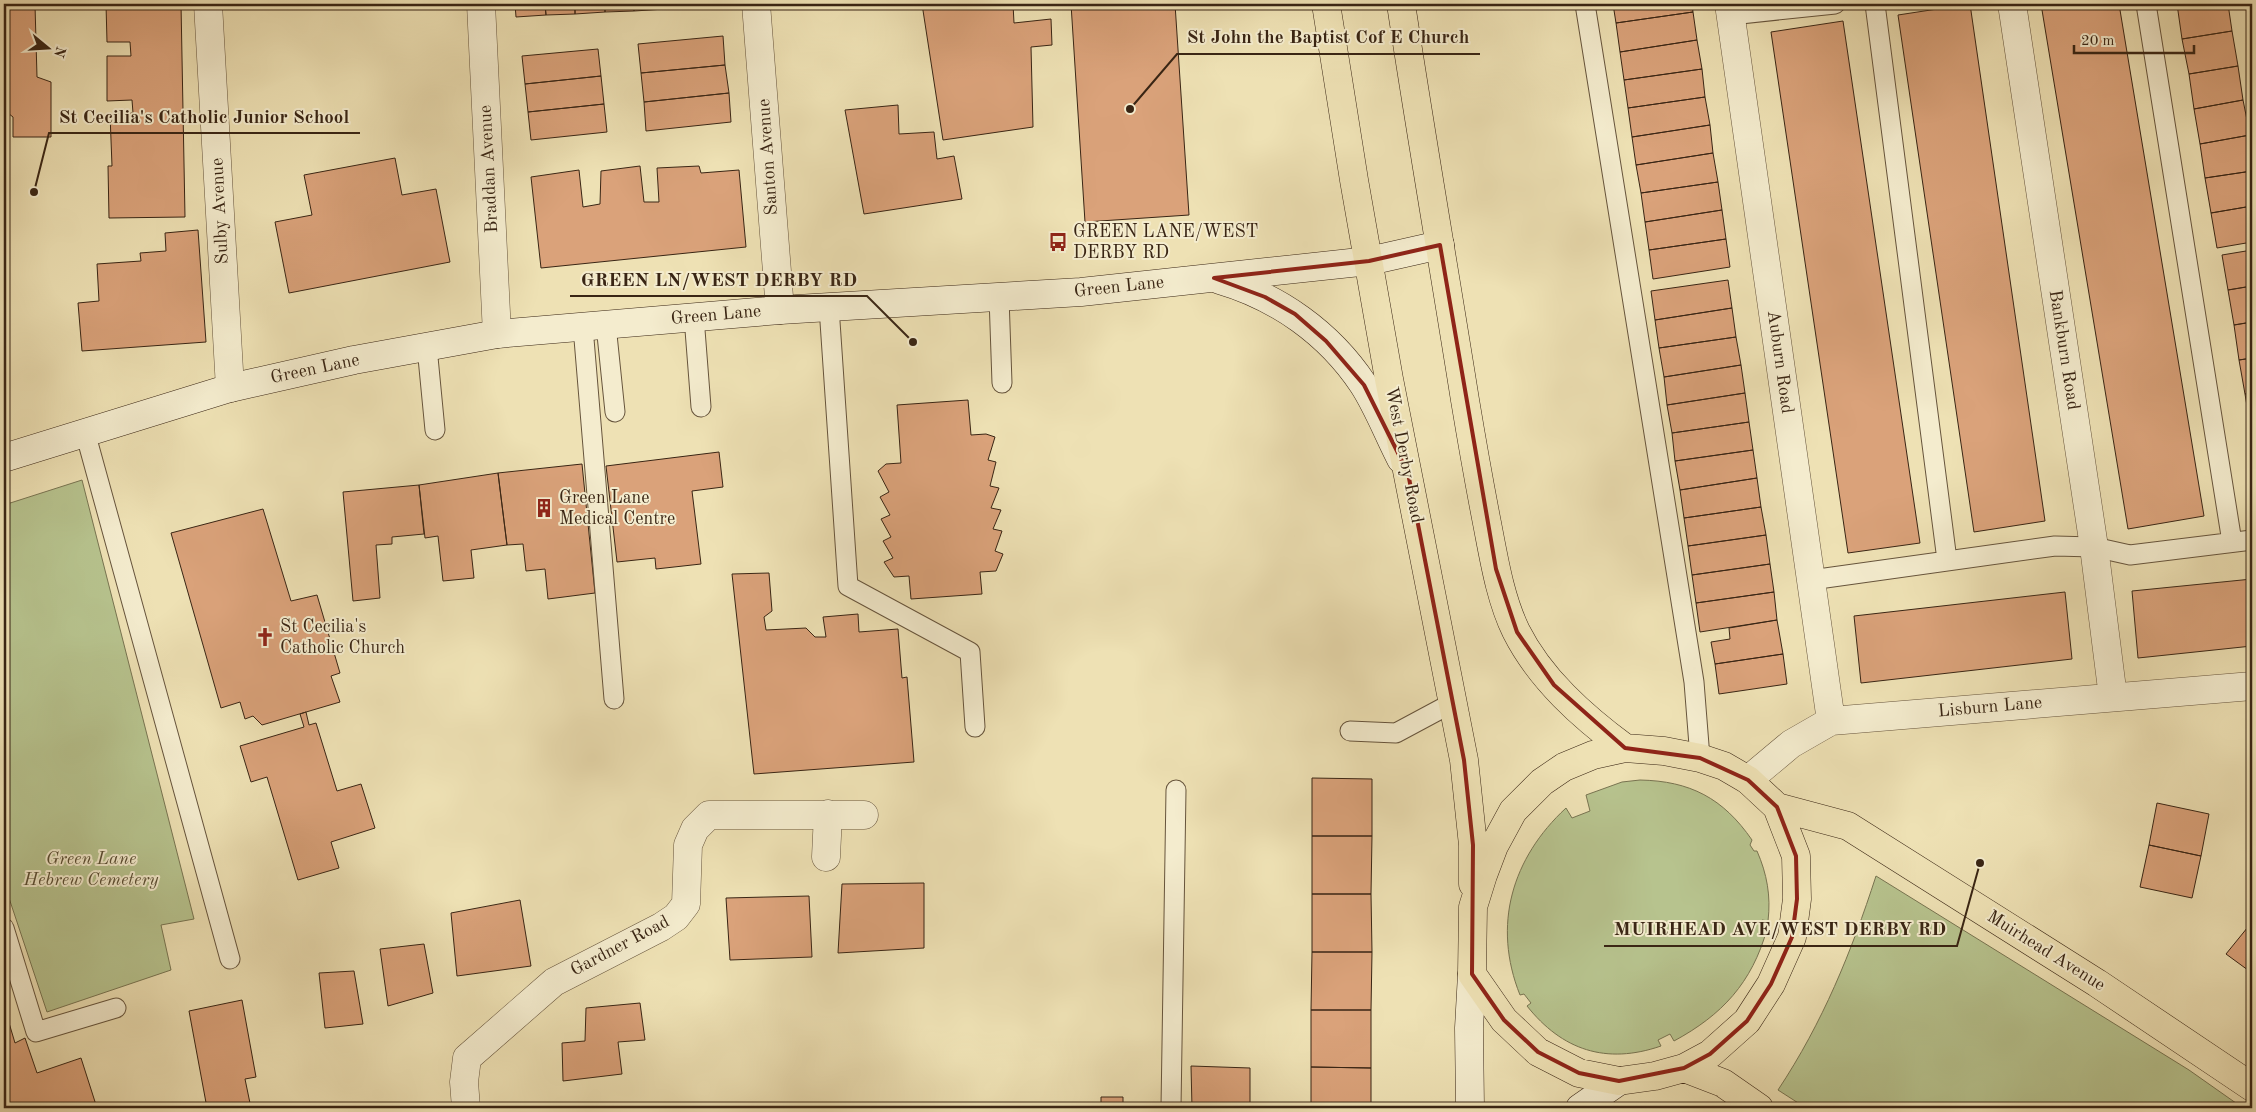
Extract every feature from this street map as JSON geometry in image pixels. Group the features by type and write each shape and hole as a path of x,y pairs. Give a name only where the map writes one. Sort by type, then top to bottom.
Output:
{"highway":[{"name":"West Derby Road","path":"1326,4 1368,261 1464,760 1470,806 1473,907"},
{"path":"1401,4 1426,168 1474,452 1496,569 1504,598 1516,632 1554,685 1599,728 1625,748"},
{"path":"1625,748 1664,751 1700,758 1724,766 1748,780 1777,807 1796,856 1797,899 1792,937 1771,984 1747,1021 1710,1054 1684,1068 1655,1076 1619,1081 1579,1072 1538,1052 1504,1020 1472,974 1473,907 1482,875 1494,846 1513,811 1542,782 1564,767 1593,755 1625,748"},
{"name":"Muirhead Avenue","path":"1777,807 1848,826 2097,983 2252,1087"},
{"path":"1684,1068 1722,1083 1759,1108"}],"street":[{"name":"Sulby Avenue","path":"208,4 230,388"},
{"name":"Braddan Avenue","path":"481,4 497,334"},
{"name":"Santon Avenue","path":"756,4 780,310"},
{"name":"Bankburn Road","path":"2012,4 2094,548 2113,697"},
{"name":"Auburn Road","path":"1730,10 1831,721"},
{"name":"Green Lane","path":"4,458 230,388 354,360 497,334 780,310 1080,292 1368,261 1440,245"},
{"path":"1214,278 1241,286 1265,297 1295,314 1326,341 1347,363 1364,385 1408,473"},
{"name":"Lisburn Lane","path":"1748,780 1790,744 1831,721 2252,686"},
{"path":"826,857 828,814"},
{"name":"Gardner Road","path":"466,1108 464,1082 467,1058 554,982 661,928 676,917 686,904 688,845 695,829 709,815 864,815"},
{"path":"1470,1108 1469,1028 1472,974"},
{"path":"1580,1108 1619,1081"}],"lane":[{"path":"1585,4 1692,673 1700,758"},
{"path":"1730,10 1835,4"},
{"path":"1875,4 1947,560"},
{"path":"2146,4 2232,542"},
{"path":"999,297 1002,383"},
{"path":"829,307 848,586 970,652 975,727"},
{"path":"694,317 702,407"},
{"path":"594,326 615,412"},
{"path":"594,326 591,417 614,699"},
{"path":"428,347 435,430"},
{"path":"85,432 230,959"},
{"path":"1811,580 2055,546 2094,548 2130,555 2252,540"},
{"path":"1350,731 1396,733 1452,703"},
{"path":"1171,1108 1176,790"},
{"path":"4,928 36,1032 116,1008"}],"highlighted area":[{"path":"1440,245 1496,569 1517,632 1554,685 1625,748 1700,758 1748,780 1777,807 1796,856 1797,899 1792,937 1771,984 1747,1021 1710,1054 1684,1068 1619,1081 1579,1073 1538,1052 1504,1020 1472,974 1473,845 1464,760 1408,473 1364,385 1326,341 1295,314 1265,297 1214,278 1369,261"}],"green space":[{"name":"Green Lane Hebrew Cemetery","path":"82,480 194,919 161,925 171,970 47,1012 4,883 4,505"},
{"path":"1658,781 1690,788 1717,803 1741,825 1752,840 1750,845 1754,851 1757,851 1766,877 1769,903 1768,921 1762,920 1761,927 1767,929 1761,948 1744,981 1733,996 1707,1020 1674,1041 1670,1034 1658,1040 1661,1046 1641,1052 1604,1053 1586,1050 1570,1043 1541,1021 1527,1006 1531,1003 1524,994 1520,995 1512,969 1508,943 1508,918 1512,894 1520,871 1532,848 1547,828 1566,808 1572,818 1590,811 1586,795 1622,782"},
{"path":"1876,876 2189,1070 2243,1108 1806,1108 1778,1090 1809,1039 1822,1013 1846,960"}],"building":[{"path":"4,4 35,5 37,77 51,82 51,137 13,137 13,117 4,110"},
{"path":"106,4 181,4 185,217 109,218 108,166 112,166 110,114 133,113 132,100 107,101 107,56 131,56 130,42 107,42"},
{"path":"515,4 545,4 546,15 516,17"},
{"path":"545,4 575,4 575,14 546,15"},
{"path":"575,4 605,4 605,12 575,14"},
{"path":"605,4 634,4 634,11 605,12"},
{"path":"634,4 664,4 665,9 634,11"},
{"path":"664,4 694,4 694,8 665,9"},
{"path":"694,4 724,4 724,7 694,8"},
{"path":"922,4 1013,4 1014,23 1051,19 1052,45 1031,47 1033,127 943,140"},
{"path":"1071,4 1175,4 1189,215 1085,222"},
{"path":"1613,4 1692,4 1693,12 1616,23"},
{"path":"1970,4 2045,521 1974,532 1898,15"},
{"path":"2041,4 2119,4 2204,516 2128,529"},
{"path":"2177,4 2228,4 2232,31 2182,39"},
{"path":"1693,12 1697,40 1620,52 1616,23"},
{"path":"1843,21 1920,543 1848,553 1771,32"},
{"path":"2232,31 2238,66 2189,74 2182,39"},
{"path":"723,36 725,65 641,73 638,44"},
{"path":"1697,40 1702,69 1624,80 1620,52"},
{"path":"598,49 601,76 525,84 522,56"},
{"path":"725,65 729,93 644,102 641,73"},
{"path":"2238,66 2243,100 2194,109 2189,74"},
{"path":"1702,69 1705,97 1628,108 1624,80"},
{"path":"601,76 604,104 528,112 525,84"},
{"path":"729,93 731,122 646,131 644,102"},
{"path":"1705,97 1710,125 1632,137 1628,108"},
{"path":"2243,100 2250,135 2200,144 2194,109"},
{"path":"604,104 607,132 531,140 528,112"},
{"path":"898,105 899,134 934,132 937,159 954,156 962,199 864,214 845,110"},
{"path":"1710,125 1713,153 1636,165 1632,137"},
{"path":"2250,135 2252,171 2205,178 2200,144"},
{"path":"1713,153 1718,182 1641,193 1636,165"},
{"path":"395,158 402,195 436,189 450,262 289,293 275,222 312,215 304,175"},
{"path":"640,166 644,202 659,202 657,168 699,166 701,173 739,170 746,247 541,268 531,177 579,170 583,207 600,204 601,171"},
{"path":"2252,171 2252,206 2211,213 2205,178"},
{"path":"1718,182 1722,210 1645,222 1641,193"},
{"path":"2252,206 2252,242 2217,248 2211,213"},
{"path":"1722,210 1726,239 1649,250 1645,222"},
{"path":"198,230 206,342 82,351 78,303 99,301 97,264 141,261 140,253 166,251 165,233"},
{"path":"1726,239 1730,267 1653,279 1649,250"},
{"path":"2252,250 2252,286 2228,290 2222,255"},
{"path":"1728,280 1732,308 1655,320 1651,291"},
{"path":"2252,286 2252,322 2234,325 2228,290"},
{"path":"1732,308 1736,337 1659,348 1655,320"},
{"path":"2252,322 2252,358 2239,360 2234,325"},
{"path":"1736,337 1741,365 1664,377 1659,348"},
{"path":"2252,358 2252,393 2245,394 2239,360"},
{"path":"1741,365 1745,393 1667,405 1664,377"},
{"path":"1745,393 1749,422 1672,433 1667,405"},
{"path":"2252,393 2252,429 2251,430 2245,394"},
{"path":"968,400 971,435 986,434 995,437 988,460 996,462 990,486 999,488 991,508 1001,510 993,529 1002,531 995,551 1003,554 996,571 980,572 982,594 911,599 909,576 894,577 884,562 893,558 883,541 891,537 881,519 890,515 880,497 889,492 878,471 886,464 901,463 897,405"},
{"path":"1749,422 1753,450 1675,461 1672,433"},
{"path":"1753,450 1757,478 1680,490 1675,461"},
{"path":"719,452 723,487 692,491 701,564 656,569 655,558 617,562 606,466"},
{"name":"Green Lane Medical Centre","path":"582,464 595,593 548,599 545,569 526,571 523,544 507,545 498,473"},
{"path":"498,473 507,545 471,550 474,578 443,581 438,536 425,538 419,485"},
{"path":"1757,478 1761,507 1684,518 1680,490"},
{"path":"419,485 424,534 392,537 392,544 376,545 380,598 353,601 343,492"},
{"path":"1761,507 1766,535 1688,546 1684,518"},
{"name":"St Cecilia's Catholic Church","path":"263,509 291,601 317,595 340,673 331,676 340,702 262,725 253,716 245,719 240,702 221,708 171,533"},
{"path":"1766,535 1770,564 1692,575 1688,546"},
{"path":"1770,564 1774,592 1696,603 1692,575"},
{"path":"769,573 772,611 764,617 766,630 806,628 815,637 826,637 823,617 858,614 859,632 898,629 902,678 907,677 914,762 754,774 732,574"},
{"path":"2252,579 2252,646 2138,658 2132,591"},
{"path":"1774,592 1777,620 1700,632 1696,603"},
{"path":"2065,592 2072,659 1861,683 1854,616"},
{"path":"1777,620 1783,654 1715,664 1711,642 1730,639 1729,628"},
{"path":"1783,654 1787,684 1719,694 1715,664"},
{"path":"306,712 309,725 316,723 337,791 361,784 375,828 331,842 339,868 298,880 267,777 251,782 240,746 304,727 300,714"},
{"path":"1312,778 1372,779 1372,836 1312,836"},
{"path":"2157,803 2209,814 2201,856 2149,845"},
{"path":"1312,836 1372,836 1371,894 1312,894"},
{"path":"2149,845 2201,856 2192,898 2140,887"},
{"path":"924,883 924,948 838,953 842,884"},
{"path":"1312,894 1371,894 1372,952 1312,952"},
{"path":"809,896 812,957 730,960 726,898"},
{"path":"520,900 531,966 457,976 451,913"},
{"path":"2252,922 2252,973 2226,954"},
{"path":"424,944 433,993 388,1006 380,949"},
{"path":"1312,952 1372,952 1371,1010 1311,1010"},
{"path":"354,971 363,1024 325,1028 319,973"},
{"path":"242,1000 256,1077 245,1079 251,1108 207,1108 189,1011"},
{"path":"640,1003 645,1040 618,1042 622,1074 563,1081 562,1043 585,1041 586,1008"},
{"path":"4,1006 15,1043 25,1038 37,1073 81,1058 97,1108 4,1108"},
{"path":"1311,1010 1371,1010 1371,1068 1311,1067"},
{"path":"1191,1066 1250,1068 1250,1108 1192,1108"},
{"path":"1311,1067 1371,1068 1371,1108 1311,1108"},
{"path":"1101,1097 1123,1097 1123,1108 1101,1108"},
{"path":"424,1104 425,1108 395,1108"}],"place":[{"name":"St John the Baptist Cof E Church","path":"1130,109"},
{"name":"St Cecilia's Catholic Junior School","path":"34,192"},
{"name":"GREEN LANE/WEST DERBY RD","path":"1058,242"},
{"name":"GREEN LN/WEST DERBY RD","path":"913,342"},
{"name":"Green Lane Medical Centre","path":"544,508"},
{"name":"St Cecilia's Catholic Church","path":"265,637"},
{"name":"MUIRHEAD AVE/WEST DERBY RD","path":"1980,863"}]}
